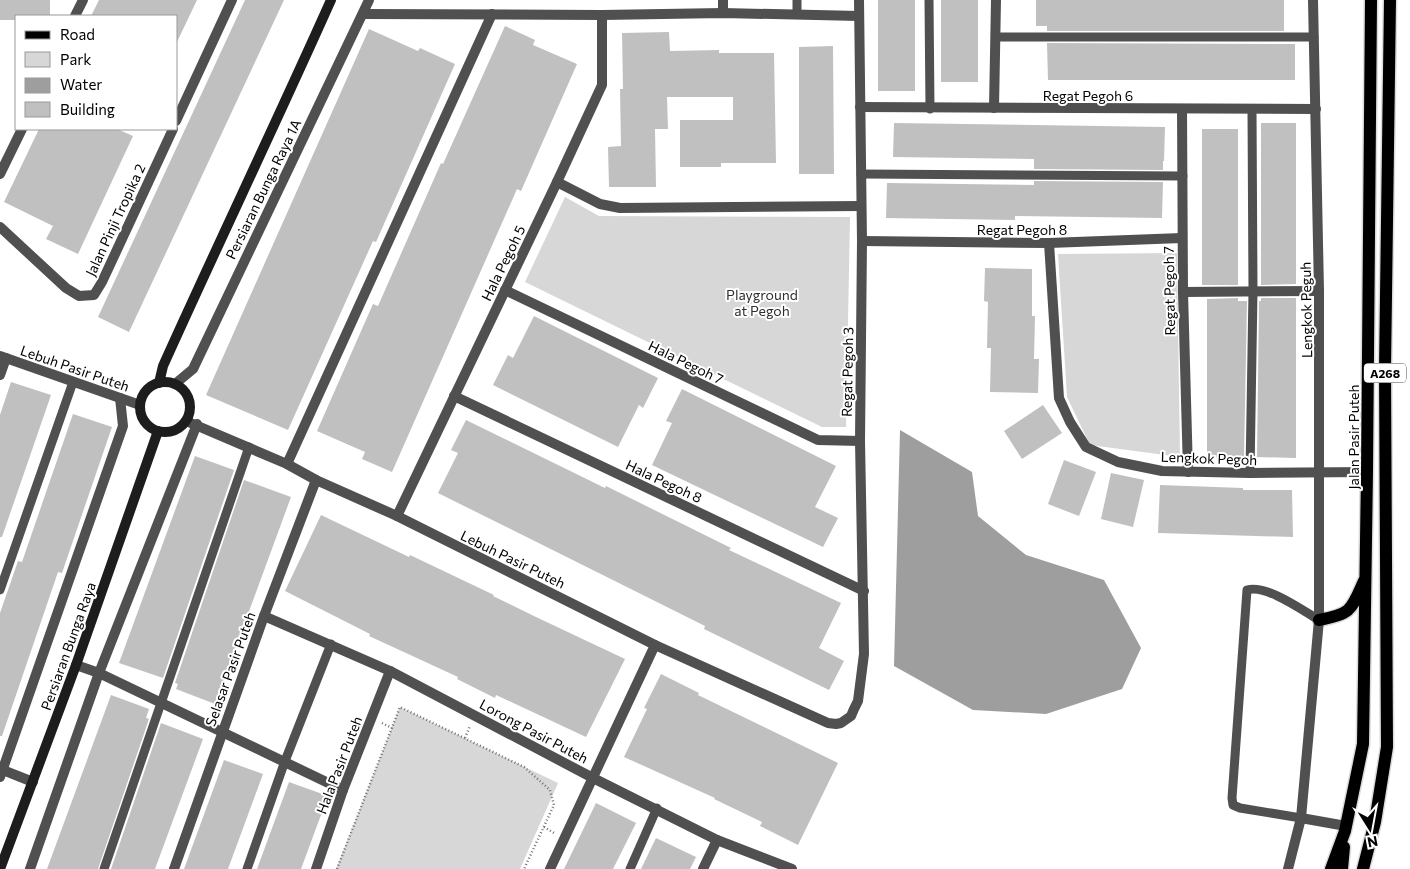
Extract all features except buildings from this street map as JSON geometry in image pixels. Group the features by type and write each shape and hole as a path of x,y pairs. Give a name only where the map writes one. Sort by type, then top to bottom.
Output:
{"main road":[{"name":"Jalan Pasir Puteh","path":"1331,869 1345,828 1363,744 1371,0"},
{"name":"A268","path":"1363,869 1375,822 1387,747 1385,370 1390,0"},
{"path":"1319,620 1342,616 1350,609 1366,576"},
{"path":"1342,869 1345,828"}],"street":[{"path":"76,15 83,0"},
{"path":"178,117 232,0"},
{"path":"159,383 162,366 331,0"},
{"name":"Persiaran Bunga Raya 1A","path":"175,384 193,369 369,0"},
{"path":"723,0 723,13"},
{"name":"Regat Pegoh 3","path":"828,723 836,724 851,716 858,701 864,654 860,441 862,241 859,0"},
{"path":"994,108 996,0"},
{"name":"Lengkok Peguh","path":"1288,869 1301,818 1319,620 1320,291 1313,0"},
{"path":"363,14 602,15 723,13 859,16"},
{"path":"287,464 492,14"},
{"name":"Hala Pegoh 5","path":"397,516 602,85 602,15"},
{"name":"Regat Pegoh 6","path":"860,107 930,109 1316,109"},
{"name":"Regat Pegoh 7","path":"1182,109 1182,238 1188,472"},
{"path":"0,174 22,130"},
{"name":"Jalan Pinji Tropika 2","path":"0,227 66,288 79,296 94,295 102,282 172,130"},
{"path":"557,182 600,204 620,208 861,206"},
{"name":"Regat Pegoh 8","path":"862,241 1049,243 1182,238"},
{"name":"Lengkok Pegoh","path":"1049,243 1059,398 1070,422 1086,448 1118,462 1162,471 1250,473 1367,472"},
{"name":"Hala Pegoh 7","path":"505,290 818,440 860,441"},
{"path":"1183,292 1320,291"},
{"path":"0,375 3,357"},
{"name":"Lebuh Pasir Puteh","path":"3,357 140,406"},
{"path":"30,869 99,673 192,422 189,399 184,390 175,384 159,383 150,388 143,396 140,406 141,414 151,427 158,431 169,432 192,422"},
{"name":"Hala Pegoh 8","path":"454,396 864,591"},
{"name":"Persiaran Bunga Raya","path":"1,772 123,426 120,398"},
{"name":"Lebuh Pasir Puteh","path":"192,422 397,516 655,645 828,723"},
{"name":"Persiaran Bunga Raya","path":"0,869 76,665 158,431"},
{"name":"Selasar Pasir Puteh","path":"174,869 222,731 316,480"},
{"name":"Lorong Pasir Puteh","path":"264,616 390,671 593,778 657,808 717,840 778,867 792,869"},
{"path":"550,869 655,645"},
{"path":"76,665 99,673 343,790"},
{"name":"Hala Pasir Puteh","path":"316,869 343,790 390,671"},
{"path":"1,772 33,782"},
{"path":"1301,818 1345,828"},
{"path":"703,869 717,840"}],"lane":[{"path":"797,0 797,14"},
{"path":"929,0 930,109"},
{"path":"996,37 1314,37"},
{"path":"1250,473 1253,290 1252,110"},
{"path":"861,174 1183,176"},
{"path":"0,590 73,382"},
{"path":"104,869 249,447"},
{"path":"1301,818 1240,808 1233,805 1232,788 1246,590 1260,590 1272,594 1319,620"},
{"path":"247,869 285,761 331,644"},
{"path":"630,869 657,808"}],"path":[{"path":"337,869 400,706 524,767 550,790 554,805 524,869"}],"green space":[{"name":"Playground at Pegoh","path":"565,197 599,216 850,217 846,427 822,427 525,282"},
{"path":"1177,253 1180,457 1090,445 1067,397 1058,254"},
{"path":"400,707 558,783 520,869 336,869"}],"water":[{"path":"900,430 972,472 978,516 1026,555 1104,580 1141,648 1122,689 1046,714 973,710 894,666"}]}
